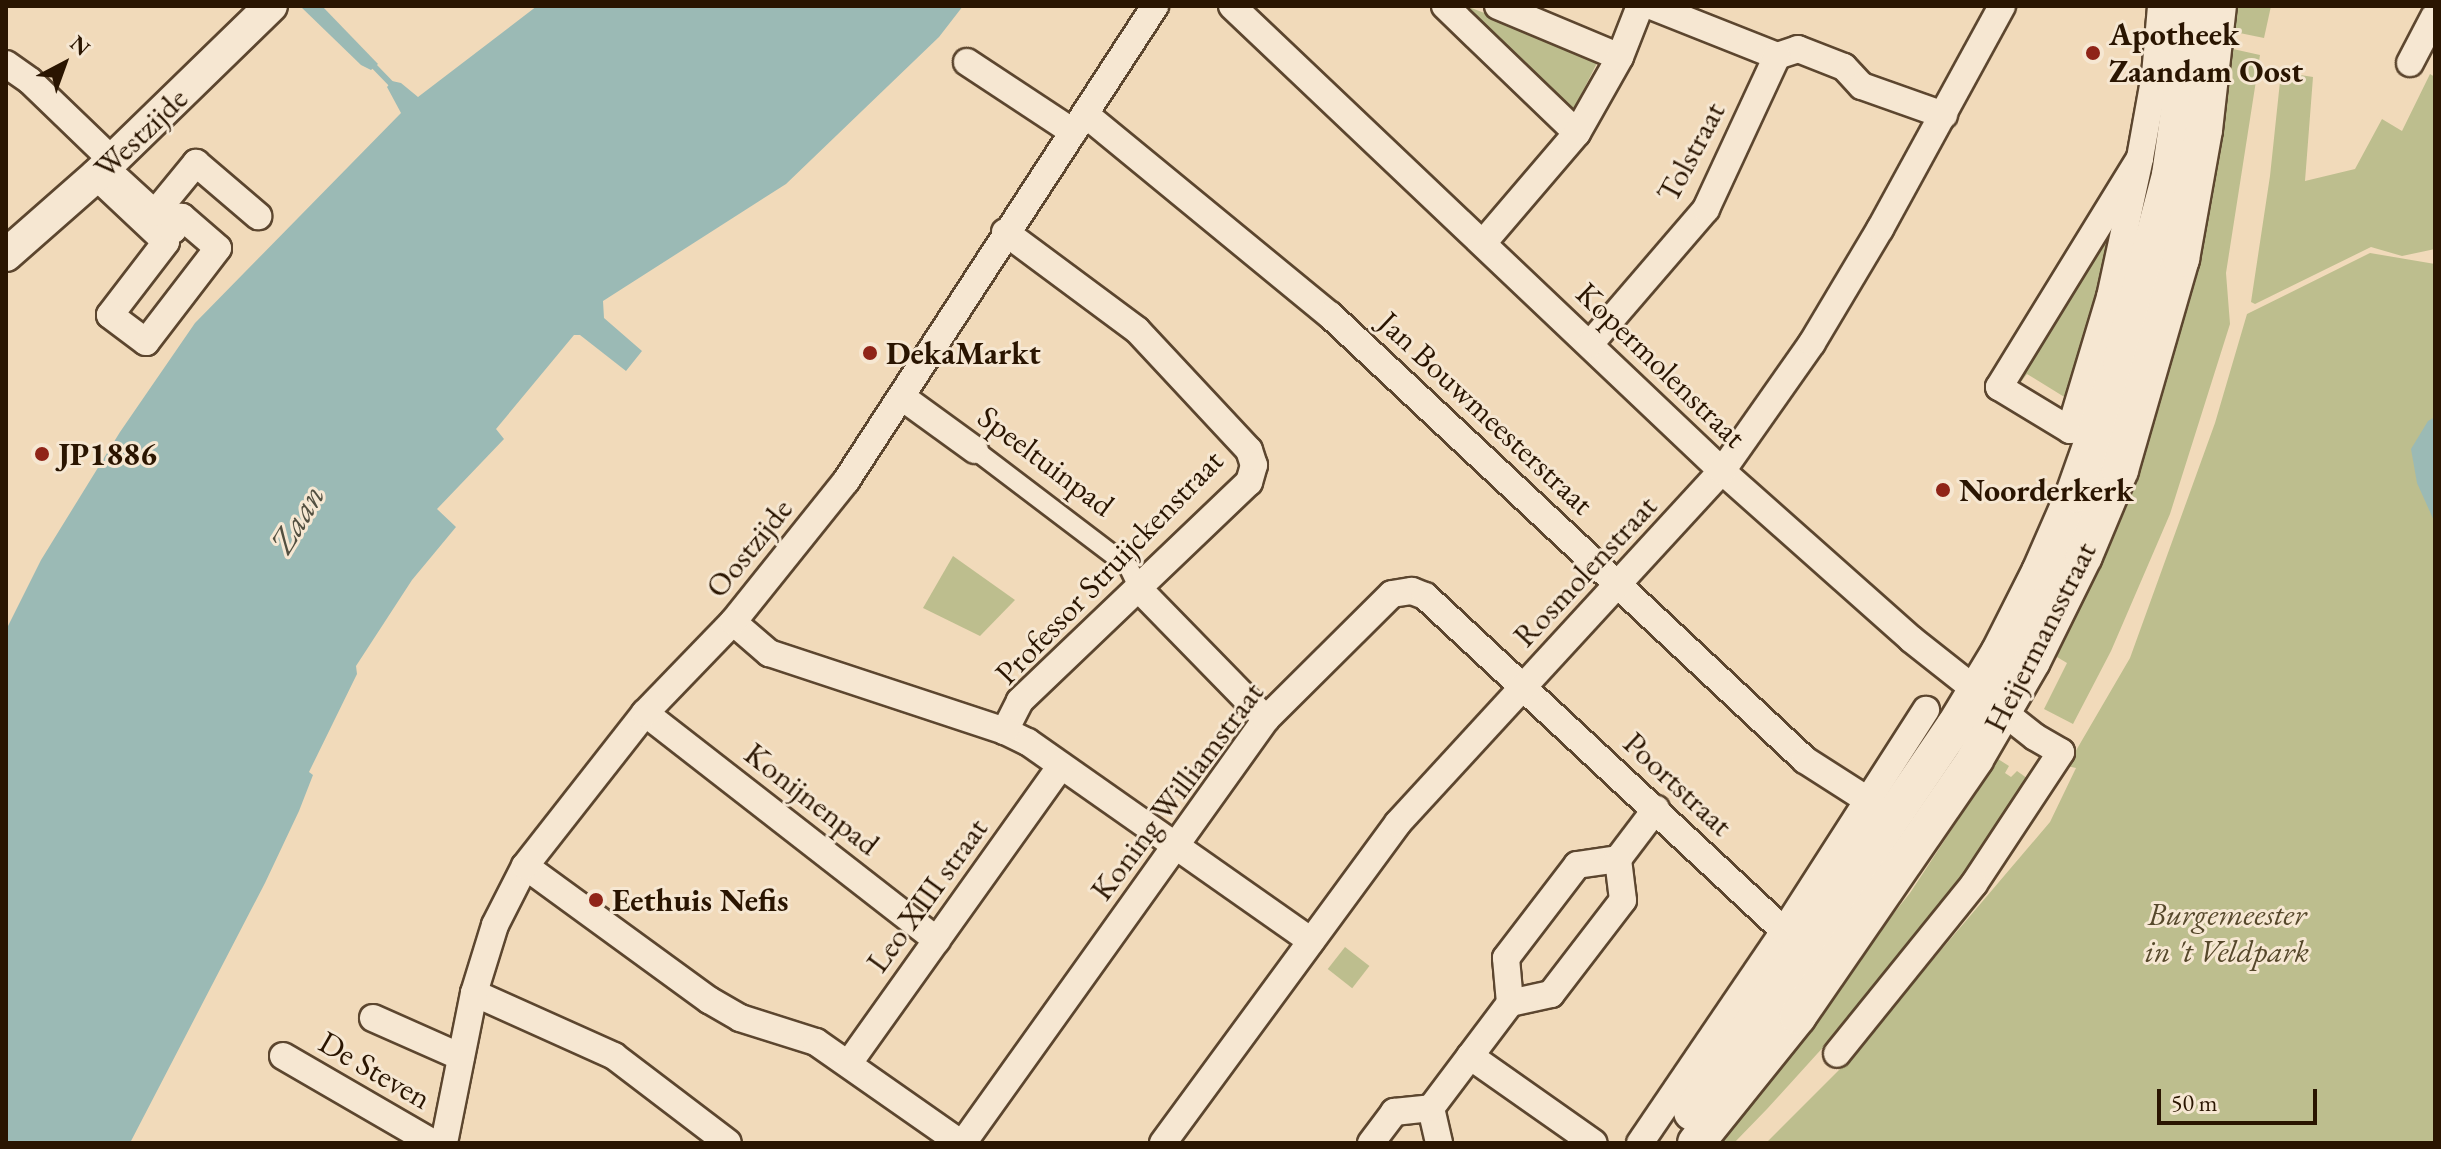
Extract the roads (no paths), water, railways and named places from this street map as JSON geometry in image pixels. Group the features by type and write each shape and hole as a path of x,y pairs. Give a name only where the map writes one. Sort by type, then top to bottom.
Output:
{"main road":[{"name":"Heijermansstraat","path":"1671,1143 1876,844 1990,702 2121,362 2170,175 2191,6"},
{"name":"Heijermansstraat","path":"1696,1143 1798,1016 1872,913 1990,702 2084,556 2120,470 2154,364 2184,245 2204,130 2218,6"}],"street":[{"name":"Oostzijde","path":"444,1142 474,993 495,925 525,866 645,713 733,622 846,481 1005,232 1155,6"},
{"name":"Kopermolenstraat","path":"1232,6 1722,471 1911,639 1990,702 2061,752 1974,884 1837,1054"},
{"path":"1445,6 1577,133"},
{"path":"1498,6 1620,57"},
{"path":"1483,243 1577,133 1620,57 1640,6"},
{"path":"1651,6 1777,56 1798,49 1844,67 1862,86 1944,115"},
{"name":"Rosmolenstraat","path":"1163,1143 1398,823 1722,471 1815,338 1944,115 2002,6"},
{"path":"2140,158 1999,387 2070,430 2110,297 2140,158 2155,75 2161,6"},
{"path":"2410,63 2435,17 2416,6"},
{"name":"Westzijde","path":"6,255 105,168 262,9"},
{"name":"Tolstraat","path":"1590,344 1706,209 1777,56"},
{"name":"Jan Bouwmeesterstraat","path":"967,62 1079,123 1330,315 1620,583 1805,760 1869,801"},
{"path":"6,64 30,81 166,242 110,315 146,342 218,248 182,217 173,230 143,212"},
{"path":"143,212 196,163 258,216"},
{"name":"Professor Struijckenstraat","path":"1005,232 1137,330 1249,450 1254,465 1249,482 1020,701 1005,731"},
{"name":"Speeltuinpad","path":"902,397 1128,566 1139,589"},
{"path":"1139,589 1266,719"},
{"name":"Koning Williamstraat","path":"961,1143 1266,719 1392,594 1412,591 1425,596 1524,687"},
{"path":"733,622 769,653 1005,731 1028,742 1311,941"},
{"name":"Poortstraat","path":"1524,687 1784,931"},
{"path":"1640,1143 1784,931 1926,710"},
{"name":"Konijnenpad","path":"645,713 937,940"},
{"name":"Leo XIII straat","path":"849,1063 1060,767"},
{"path":"1371,1143 1394,1112 1431,1108 1510,1003 1551,994 1623,900 1618,859 1656,809"},
{"path":"1510,1003 1506,958 1577,865 1618,859"},
{"path":"525,866 709,1000 740,1018 816,1042 961,1143"},
{"path":"474,993 614,1056 728,1143"},
{"path":"373,1018 461,1057"},
{"name":"De Steven","path":"283,1056 444,1142"},
{"path":"1470,1056 1594,1143"},
{"path":"1431,1108 1439,1143"}],"water":[{"path":"300,6 322,6 378,64 371,70 361,65"},
{"name":"Zaan","path":"537,6 963,6 939,37 786,184 603,301 604,318 642,351 626,371 580,335 574,335 496,429 504,439 437,509 456,527 412,580 356,666 357,674 309,772 313,775 299,811 265,883 130,1143 6,1143 6,630 41,560 120,432 195,323 401,113 387,87 392,81 401,83 418,97"},
{"path":"2435,417 2435,523 2417,483 2411,449 2428,421"}],"waterway":[{"path":"371,63 394,87"}],"place":[{"name":"Apotheek Zaandam Oost","path":"2093,53"},
{"name":"DekaMarkt","path":"870,353"},
{"name":"JP1886","path":"42,454"},
{"name":"Noorderkerk","path":"1943,490"},
{"name":"Eethuis Nefis","path":"596,900"}],"park label":[{"name":"Burgemeester in 't Veldpark","path":"2227,934"}]}
